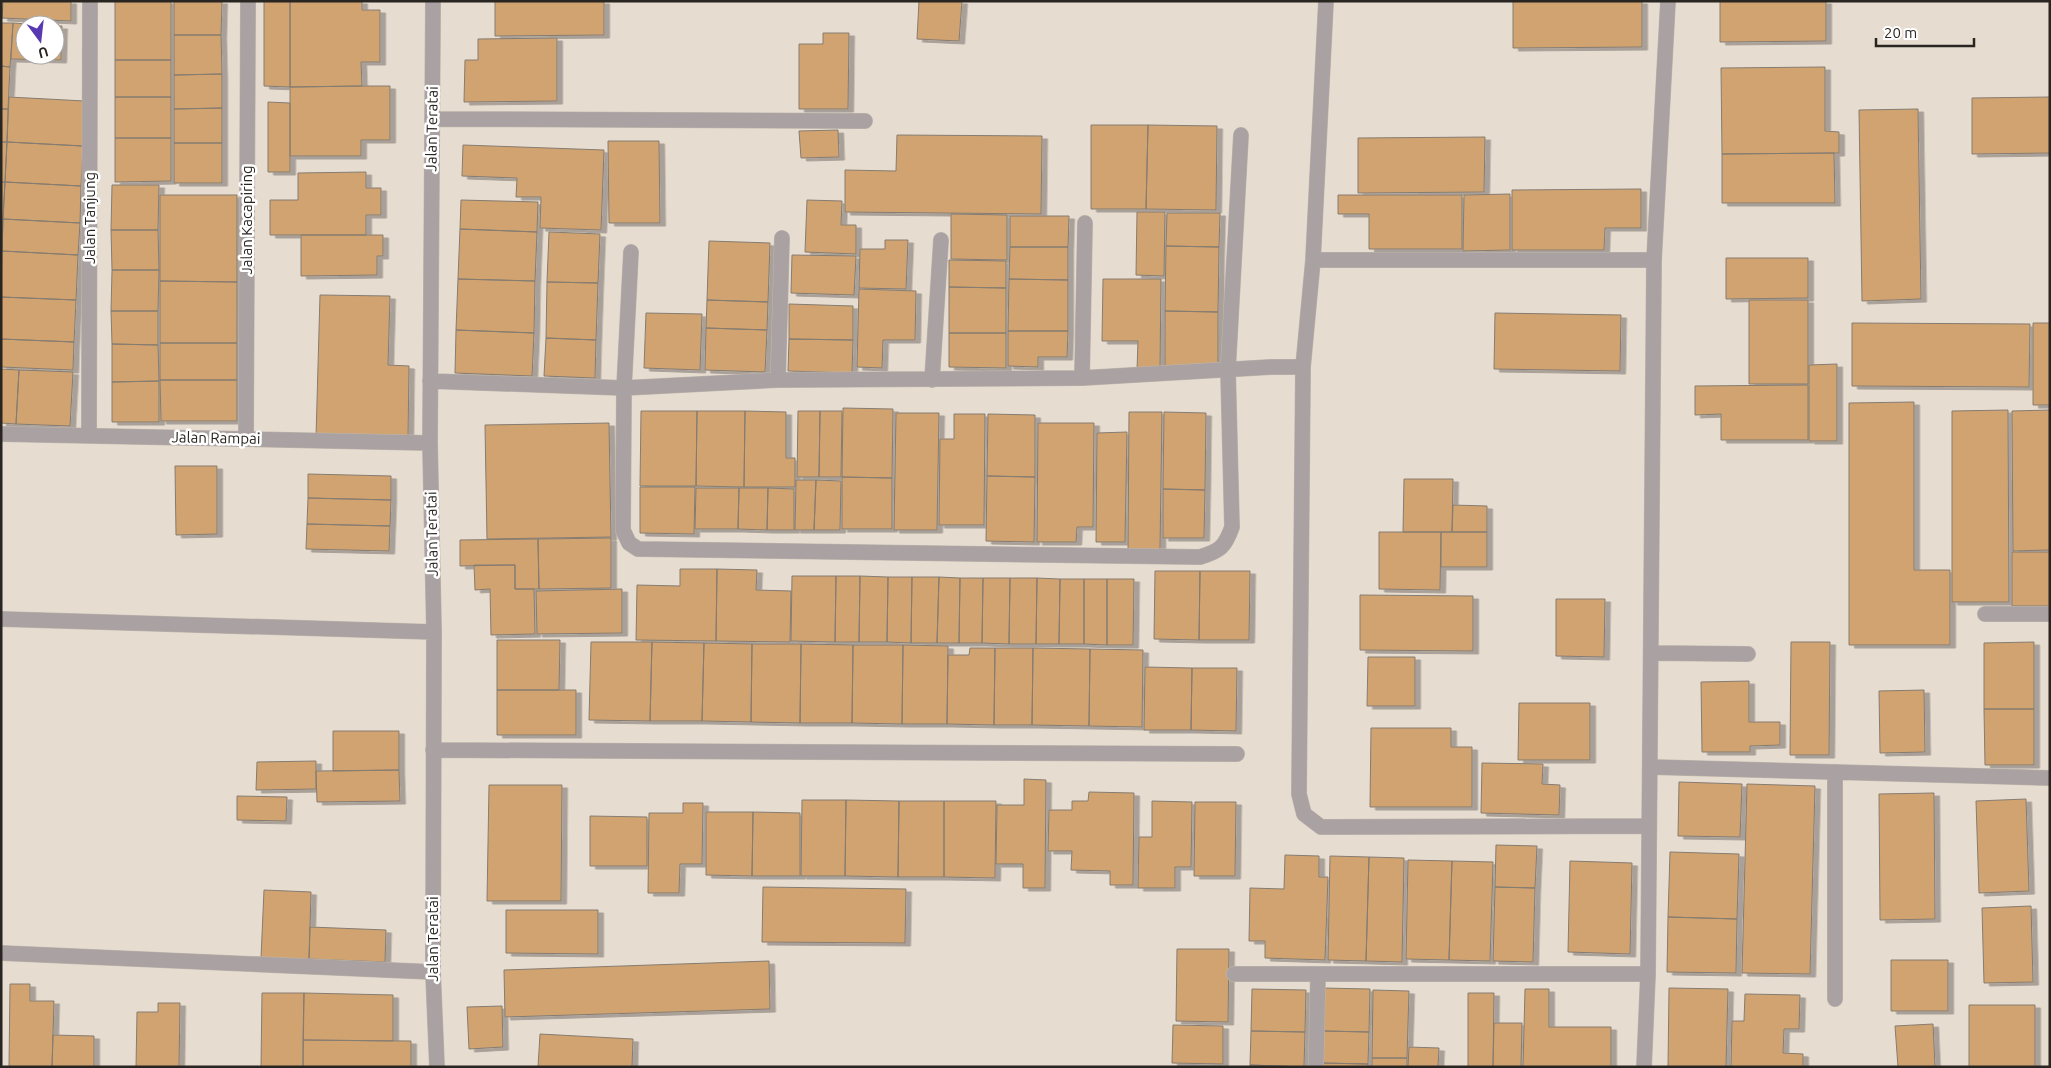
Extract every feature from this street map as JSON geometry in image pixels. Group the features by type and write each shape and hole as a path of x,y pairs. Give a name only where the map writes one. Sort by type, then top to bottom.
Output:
{"street":[{"name":"Jalan Tanjung","path":"89,436 90,1"},
{"name":"Jalan Kacapiring","path":"246,439 248,1"},
{"name":"Jalan Teratai","path":"433,1 430,443 434,632 433,972 437,1067"},
{"path":"1326,1 1313,260 1303,367 1299,794 1304,814 1321,826 1649,826"},
{"path":"1644,1067 1648,974 1654,260 1668,1"},
{"path":"432,119 865,121"},
{"path":"631,252 624,388 623,530 629,543 638,549 1200,557 1215,552 1226,543 1232,527 1228,370 1241,135"},
{"path":"1082,378 1085,222"},
{"path":"778,380 782,238"},
{"path":"932,380 941,240"},
{"path":"1313,260 1654,260"},
{"path":"430,381 624,388 778,380 1082,378 1245,368 1303,367"},
{"name":"Jalan Rampai","path":"1,434 430,443"},
{"path":"1985,614 2050,614"},
{"path":"1,619 434,632"},
{"path":"1651,653 1748,654"},
{"path":"433,750 1237,754"},
{"path":"1650,767 2050,778"},
{"path":"1835,999 1836,772"},
{"path":"1,954 433,972"},
{"path":"1234,974 1648,974"},
{"path":"1316,1067 1318,974"}],"building":[{"path":"3,1 71,1 71,21 65,21 65,15 15,15 15,19 2,18"},
{"path":"115,1 171,1 171,60 115,60"},
{"path":"174,1 222,1 221,35 174,35"},
{"path":"264,1 290,1 290,87 264,86"},
{"path":"290,1 362,1 362,10 380,10 380,62 361,62 362,86 290,87"},
{"path":"495,1 604,1 604,35 495,36"},
{"path":"919,1 962,1 959,41 917,39"},
{"path":"1513,1 1642,1 1642,47 1513,48"},
{"path":"1720,1 1826,1 1826,41 1720,42"},
{"path":"1,23 13,23 10,67 1,66"},
{"path":"13,23 15,23 15,59 11,59"},
{"path":"823,33 849,33 848,109 799,109 799,44 823,44"},
{"path":"174,35 221,35 222,74 174,75"},
{"path":"557,38 557,101 464,102 465,60 478,60 478,39"},
{"path":"115,60 171,60 171,97 115,97"},
{"path":"1,66 10,67 8,109 1,109"},
{"path":"1825,67 1825,131 1839,132 1839,153 1722,154 1721,68"},
{"path":"222,74 222,108 174,109 174,75"},
{"path":"390,86 390,140 361,140 361,156 290,156 290,87"},
{"path":"9,97 85,101 83,146 7,142"},
{"path":"115,97 171,97 171,138 115,138"},
{"path":"2050,97 2050,153 1972,154 1972,98"},
{"path":"268,102 290,103 290,172 268,172"},
{"path":"222,108 222,143 174,143 174,109"},
{"path":"1,109 8,109 7,142 1,142"},
{"path":"1918,109 1921,299 1862,301 1859,110"},
{"path":"1091,125 1148,125 1146,209 1091,209"},
{"path":"1148,125 1217,126 1216,210 1146,209"},
{"path":"838,130 839,157 801,158 799,131"},
{"path":"897,135 1042,136 1041,214 845,212 845,170 896,171"},
{"path":"1485,137 1484,192 1358,193 1358,138"},
{"path":"115,138 171,138 171,181 115,182"},
{"path":"608,141 659,141 660,223 609,223"},
{"path":"1,142 7,142 5,182 1,182"},
{"path":"7,142 83,146 81,186 5,182"},
{"path":"174,143 222,143 222,183 174,183"},
{"path":"463,145 604,150 601,230 540,228 541,197 516,197 517,178 462,176"},
{"path":"1834,153 1835,203 1722,203 1722,154"},
{"path":"366,172 366,188 381,188 381,215 366,215 366,235 270,235 270,200 298,200 298,173"},
{"path":"1,182 5,182 3,219 1,219"},
{"path":"5,182 81,186 80,223 3,219"},
{"path":"112,185 159,185 158,230 111,230"},
{"path":"1641,189 1641,228 1605,228 1604,250 1512,250 1512,190"},
{"path":"1510,194 1510,250 1463,251 1464,195"},
{"path":"160,195 237,195 237,282 160,281"},
{"path":"1338,195 1462,195 1462,249 1369,249 1369,214 1338,214"},
{"path":"461,200 538,202 537,232 460,229"},
{"path":"807,200 842,201 841,225 856,225 856,254 805,252"},
{"path":"1137,212 1165,212 1164,276 1136,275"},
{"path":"1167,213 1220,213 1219,247 1166,246"},
{"path":"951,214 1007,215 1007,260 951,259"},
{"path":"1010,216 1069,216 1068,247 1010,247"},
{"path":"1,219 3,219 2,251 1,251"},
{"path":"3,219 80,223 78,255 2,251"},
{"path":"460,229 537,232 535,281 458,279"},
{"path":"111,230 158,230 159,270 112,270"},
{"path":"549,232 600,234 598,283 547,282"},
{"path":"301,235 383,235 383,256 377,256 377,275 301,276"},
{"path":"885,240 908,240 906,289 859,288 860,249 885,249"},
{"path":"709,241 770,243 768,302 707,300"},
{"path":"1166,246 1219,247 1218,312 1165,311"},
{"path":"1010,247 1068,247 1068,280 1009,279"},
{"path":"2,251 78,255 76,300 1,297"},
{"path":"792,255 856,256 854,295 791,293"},
{"path":"1726,258 1808,258 1808,298 1726,299"},
{"path":"949,260 1006,261 1006,288 949,287"},
{"path":"112,270 159,270 158,311 111,311"},
{"path":"458,279 535,281 534,333 456,330"},
{"path":"1009,279 1068,280 1068,331 1008,331"},
{"path":"1103,279 1161,279 1160,370 1137,370 1138,341 1102,341"},
{"path":"160,281 237,282 237,343 160,343"},
{"path":"547,282 598,283 596,340 546,338"},
{"path":"949,287 1006,288 1006,333 949,333"},
{"path":"859,289 916,291 915,340 883,340 882,368 857,367"},
{"path":"320,295 390,296 388,365 409,366 408,439 316,437"},
{"path":"1,297 76,300 74,342 1,339"},
{"path":"707,300 768,302 767,330 706,328"},
{"path":"1749,300 1808,300 1808,384 1749,384"},
{"path":"789,304 853,306 853,340 789,339"},
{"path":"111,311 158,311 158,345 112,344"},
{"path":"1165,311 1218,312 1218,367 1165,367"},
{"path":"646,313 702,314 700,370 644,368"},
{"path":"1495,313 1621,315 1620,371 1494,369"},
{"path":"1852,323 2030,324 2029,387 1852,386"},
{"path":"2033,323 2050,323 2050,405 2033,405"},
{"path":"706,328 767,330 765,372 705,370"},
{"path":"456,330 534,333 532,376 455,373"},
{"path":"1008,331 1068,331 1067,357 1038,357 1038,367 1008,366"},
{"path":"949,333 1006,333 1006,368 949,367"},
{"path":"546,338 596,340 595,378 544,376"},
{"path":"1,339 74,342 73,370 1,367"},
{"path":"789,339 853,340 852,373 788,371"},
{"path":"160,343 237,343 237,380 160,380"},
{"path":"112,344 158,345 159,381 112,382"},
{"path":"1837,364 1837,441 1809,441 1809,365"},
{"path":"1,369 19,370 16,424 1,423"},
{"path":"19,370 73,372 70,426 16,424"},
{"path":"160,380 237,380 237,421 161,421"},
{"path":"159,381 159,422 112,422 112,382"},
{"path":"1808,385 1808,440 1721,440 1721,414 1695,415 1695,386"},
{"path":"1914,402 1914,570 1950,570 1950,645 1849,645 1849,403"},
{"path":"843,408 893,409 892,478 842,477"},
{"path":"2008,410 2009,602 1952,602 1952,411"},
{"path":"2050,410 2050,550 2013,551 2012,411"},
{"path":"641,411 697,411 696,486 640,486"},
{"path":"697,411 745,411 744,487 696,486"},
{"path":"745,411 786,412 786,458 795,458 795,487 744,487"},
{"path":"798,411 820,411 819,477 797,477"},
{"path":"820,411 842,411 841,477 819,477"},
{"path":"1129,412 1162,412 1160,550 1128,550"},
{"path":"1164,412 1206,413 1205,490 1163,489"},
{"path":"896,413 939,413 937,530 894,530"},
{"path":"954,414 985,414 984,525 939,525 940,439 954,439"},
{"path":"988,414 1035,415 1035,477 987,476"},
{"path":"609,423 611,537 487,539 485,425"},
{"path":"1038,423 1094,423 1093,527 1077,527 1076,542 1037,542"},
{"path":"1127,432 1125,542 1096,542 1097,433"},
{"path":"175,466 217,466 217,534 176,535"},
{"path":"308,474 391,476 391,500 308,498"},
{"path":"987,476 1035,477 1034,542 986,541"},
{"path":"842,477 892,478 892,529 842,529"},
{"path":"1404,479 1453,479 1452,532 1403,532"},
{"path":"796,480 816,480 814,530 795,530"},
{"path":"816,480 841,481 840,530 814,530"},
{"path":"640,487 695,487 694,534 640,533"},
{"path":"696,488 739,488 738,529 695,529"},
{"path":"739,488 768,488 767,530 738,529"},
{"path":"768,488 794,489 794,530 767,530"},
{"path":"1163,489 1205,490 1204,538 1163,538"},
{"path":"308,498 391,500 390,526 307,524"},
{"path":"1453,505 1487,506 1487,532 1452,532"},
{"path":"307,524 390,526 389,551 306,549"},
{"path":"1379,532 1441,532 1440,590 1379,589"},
{"path":"1441,532 1487,532 1487,567 1441,567"},
{"path":"611,538 611,588 539,589 538,539"},
{"path":"538,539 539,589 515,589 515,565 460,566 460,540"},
{"path":"2012,552 2050,552 2050,606 2012,606"},
{"path":"474,565 515,565 515,589 534,589 535,634 491,635 490,589 475,590"},
{"path":"680,569 717,569 716,641 636,640 637,585 680,586"},
{"path":"717,569 757,570 756,590 791,591 790,642 716,641"},
{"path":"1155,571 1200,571 1199,640 1154,639"},
{"path":"1200,571 1250,571 1249,640 1199,640"},
{"path":"792,576 836,576 835,642 791,641"},
{"path":"836,576 860,576 859,642 835,642"},
{"path":"860,576 888,577 887,642 859,642"},
{"path":"888,577 912,577 911,643 887,642"},
{"path":"912,577 939,577 937,643 911,643"},
{"path":"939,577 960,578 959,643 937,643"},
{"path":"960,578 983,578 982,643 959,643"},
{"path":"983,578 1010,578 1009,644 982,643"},
{"path":"1010,578 1037,578 1036,644 1009,644"},
{"path":"1037,578 1060,579 1059,644 1036,644"},
{"path":"1060,579 1084,579 1084,644 1059,644"},
{"path":"1084,579 1107,579 1107,645 1084,644"},
{"path":"1107,579 1134,579 1133,645 1107,645"},
{"path":"622,589 622,633 537,634 536,591"},
{"path":"1360,595 1473,596 1473,651 1360,650"},
{"path":"1556,599 1605,599 1604,657 1556,656"},
{"path":"497,640 560,640 559,690 497,690"},
{"path":"591,642 652,642 650,721 589,720"},
{"path":"652,642 704,643 702,721 650,721"},
{"path":"1791,642 1830,642 1829,755 1790,755"},
{"path":"2034,642 2034,709 1984,709 1984,643"},
{"path":"704,643 752,644 751,722 702,721"},
{"path":"752,644 801,644 800,723 751,722"},
{"path":"801,644 853,645 852,723 800,723"},
{"path":"853,645 903,645 902,724 852,723"},
{"path":"903,645 948,646 947,724 902,724"},
{"path":"970,648 995,648 994,725 947,724 948,655 969,655"},
{"path":"995,648 1033,648 1032,725 994,725"},
{"path":"1033,648 1090,649 1089,726 1032,725"},
{"path":"1090,649 1143,650 1142,727 1089,726"},
{"path":"1368,657 1415,657 1415,706 1367,706"},
{"path":"1145,667 1192,668 1191,730 1144,730"},
{"path":"1192,668 1237,668 1236,731 1191,730"},
{"path":"1749,681 1749,722 1780,722 1780,745 1750,746 1750,752 1702,752 1701,682"},
{"path":"497,690 576,690 576,735 497,735"},
{"path":"1924,690 1925,752 1880,753 1879,691"},
{"path":"1519,703 1590,703 1590,760 1518,760"},
{"path":"1984,709 2034,709 2034,765 1985,765"},
{"path":"1371,728 1451,728 1451,747 1472,747 1472,807 1370,807"},
{"path":"333,731 399,731 399,770 333,771"},
{"path":"316,761 316,789 256,790 257,762"},
{"path":"1482,763 1543,764 1542,784 1560,785 1559,815 1481,813"},
{"path":"399,770 400,801 317,802 316,771"},
{"path":"1024,779 1046,780 1045,888 1023,888 1023,864 996,864 997,805 1024,805"},
{"path":"1679,782 1742,784 1740,837 1678,836"},
{"path":"1747,784 1815,786 1810,974 1742,973"},
{"path":"489,785 562,785 561,901 487,901"},
{"path":"1089,792 1134,793 1133,885 1110,885 1110,871 1071,870 1072,851 1048,851 1049,810 1072,810 1072,801 1088,801"},
{"path":"1934,793 1935,919 1880,920 1879,794"},
{"path":"237,796 287,797 286,821 237,820"},
{"path":"2026,799 2029,891 1979,893 1976,801"},
{"path":"802,800 846,800 845,876 801,876"},
{"path":"846,800 899,801 898,877 845,876"},
{"path":"899,801 944,801 944,877 898,877"},
{"path":"944,801 996,801 995,878 944,877"},
{"path":"1152,801 1192,802 1191,867 1175,867 1175,888 1138,888 1139,837 1152,837"},
{"path":"1195,802 1236,802 1235,876 1194,876"},
{"path":"683,803 703,803 702,864 680,864 679,893 648,893 649,813 683,813"},
{"path":"706,812 753,812 752,876 706,875"},
{"path":"753,812 800,813 800,876 752,876"},
{"path":"590,816 647,817 647,866 590,866"},
{"path":"1496,845 1537,846 1535,888 1495,887"},
{"path":"1670,852 1739,854 1737,919 1668,917"},
{"path":"1285,855 1319,856 1319,877 1328,877 1325,960 1265,958 1265,941 1249,941 1250,888 1284,889"},
{"path":"1330,856 1369,857 1366,961 1328,960"},
{"path":"1369,857 1404,858 1402,962 1366,961"},
{"path":"1408,860 1452,861 1449,960 1406,959"},
{"path":"1452,861 1493,862 1490,961 1449,960"},
{"path":"1570,861 1632,863 1630,954 1568,952"},
{"path":"763,887 906,889 905,943 762,942"},
{"path":"1495,887 1535,888 1533,962 1493,961"},
{"path":"264,890 311,892 309,959 261,958"},
{"path":"2031,906 2033,982 1984,983 1982,908"},
{"path":"506,910 598,910 598,954 506,953"},
{"path":"1668,917 1737,919 1736,973 1667,972"},
{"path":"310,927 386,930 385,962 309,959"},
{"path":"1177,949 1229,949 1228,1022 1176,1021"},
{"path":"1891,960 1948,960 1948,1011 1891,1011"},
{"path":"769,961 770,1009 505,1017 504,970"},
{"path":"10,984 30,984 30,1001 54,1001 52,1067 9,1067"},
{"path":"1323,988 1370,989 1369,1032 1323,1031"},
{"path":"1669,988 1728,989 1726,1067 1668,1067"},
{"path":"1252,989 1306,990 1305,1032 1251,1031"},
{"path":"1525,989 1549,989 1549,1027 1611,1027 1611,1067 1523,1067"},
{"path":"1373,990 1409,991 1407,1058 1372,1058"},
{"path":"262,993 304,993 303,1067 261,1067"},
{"path":"304,993 393,995 393,1041 303,1040"},
{"path":"1468,993 1494,993 1493,1067 1468,1067"},
{"path":"1745,994 1800,995 1799,1029 1784,1029 1783,1053 1803,1054 1803,1067 1731,1067 1732,1021 1744,1021"},
{"path":"158,1003 180,1003 179,1067 136,1067 137,1012 158,1012"},
{"path":"1969,1005 2035,1005 2035,1067 1969,1067"},
{"path":"502,1006 503,1047 469,1049 467,1007"},
{"path":"1494,1023 1522,1023 1521,1067 1493,1067"},
{"path":"1933,1024 1935,1067 1898,1067 1895,1026"},
{"path":"1173,1025 1223,1026 1223,1064 1172,1063"},
{"path":"1251,1031 1305,1032 1304,1067 1250,1065"},
{"path":"1323,1031 1369,1032 1368,1064 1322,1063"},
{"path":"540,1034 633,1039 632,1067 538,1067"},
{"path":"53,1035 94,1036 94,1067 52,1067"},
{"path":"303,1040 411,1041 411,1067 303,1067"},
{"path":"1409,1047 1439,1048 1438,1067 1408,1067"},
{"path":"1372,1058 1407,1058 1407,1067 1372,1067"},
{"path":"1322,1063 1368,1064 1368,1067 1322,1067"},
{"path":"1250,1065 1304,1067 1250,1067"}]}
